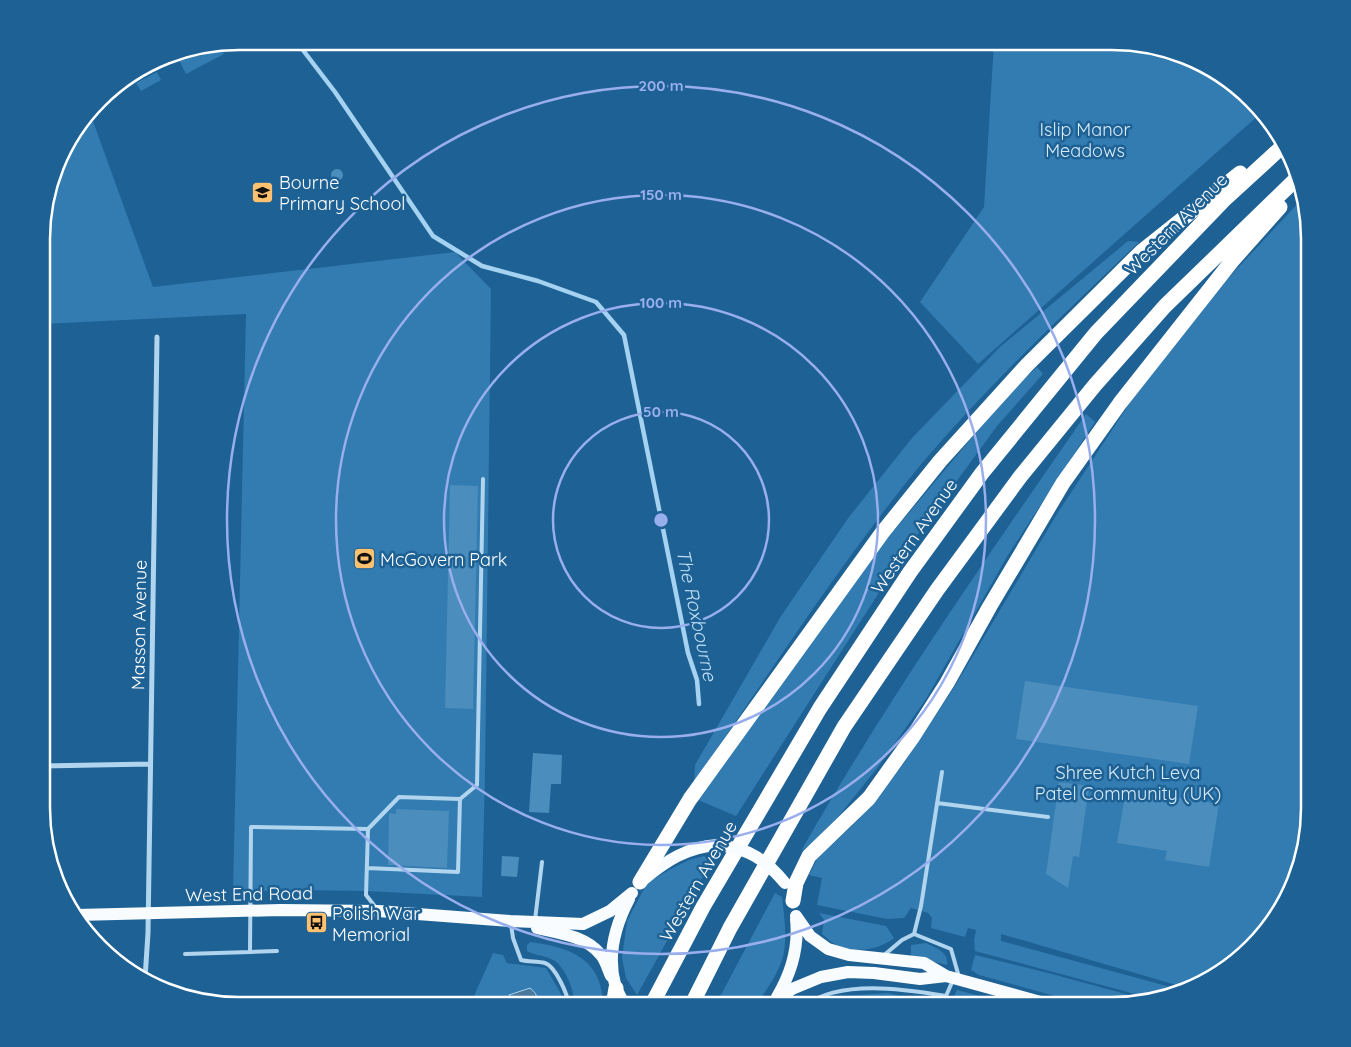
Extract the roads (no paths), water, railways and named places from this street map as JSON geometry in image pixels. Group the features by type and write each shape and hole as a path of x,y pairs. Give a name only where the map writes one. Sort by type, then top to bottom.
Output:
{"highway":[{"path":"636,887 690,798 882,533 940,461 1027,365 1142,251 1275,144"},
{"name":"Western Avenue","path":"655,997 703,907 820,708 910,572 976,481 1096,332 1224,200 1278,150"},
{"path":"696,997 730,928 844,727 959,560 1020,477 1095,385 1165,306 1292,183"},
{"path":"793,901 796,882 809,856 869,798 912,738 947,684 990,606 1063,483 1120,403 1232,261 1295,191"},
{"path":"614,997 615,985"}],"main road":[{"path":"621,997 615,985 613,947 616,930 622,914 636,887 663,863 680,854 704,846 732,847 762,859 785,883 793,901 797,932 793,963 775,997"},
{"name":"West End Road","path":"83,915 148,912 378,910 510,922 583,924 610,911 636,887"},
{"path":"796,916 810,936 828,950 849,955 924,963 953,978 1022,997"},
{"name":"West End Road","path":"510,922 572,936 592,946 602,956 615,985"},
{"path":"782,997 792,989 821,977 848,972 874,973 920,979 953,978"}],"street":[{"name":"Masson Avenue","path":"145,972 158,337"},
{"path":"50,766 150,764"}],"lane":[{"path":"378,910 366,895 368,829 399,797 460,799 477,785 483,479"},
{"path":"881,958 902,940 914,934 922,906 942,772"},
{"path":"367,868 458,872 460,799"},
{"path":"937,803 1048,816"},
{"path":"250,952 252,827 368,829"},
{"path":"535,922 542,862"},
{"path":"510,922 513,938 521,960 545,963 552,966 567,997"},
{"path":"819,997 824,994 875,987 919,991 946,996 953,978 952,949 914,934"},
{"path":"184,954 278,951"}],"waterway":[{"name":"The Roxbourne","path":"303,50 335,92 433,236 482,266 538,281 596,302 624,335 688,653 697,680 699,704"}],"place":[{"name":"Bourne Primary School","path":"263,192"},
{"name":"McGovern Park","path":"364,559"},
{"name":"Polish War Memorial","path":"316,923"}],"park label":[{"name":"Islip Manor Meadows","path":"1085,139"},
{"name":"Shree Kutch Leva Patel Community (UK)","path":"1128,782"}]}
